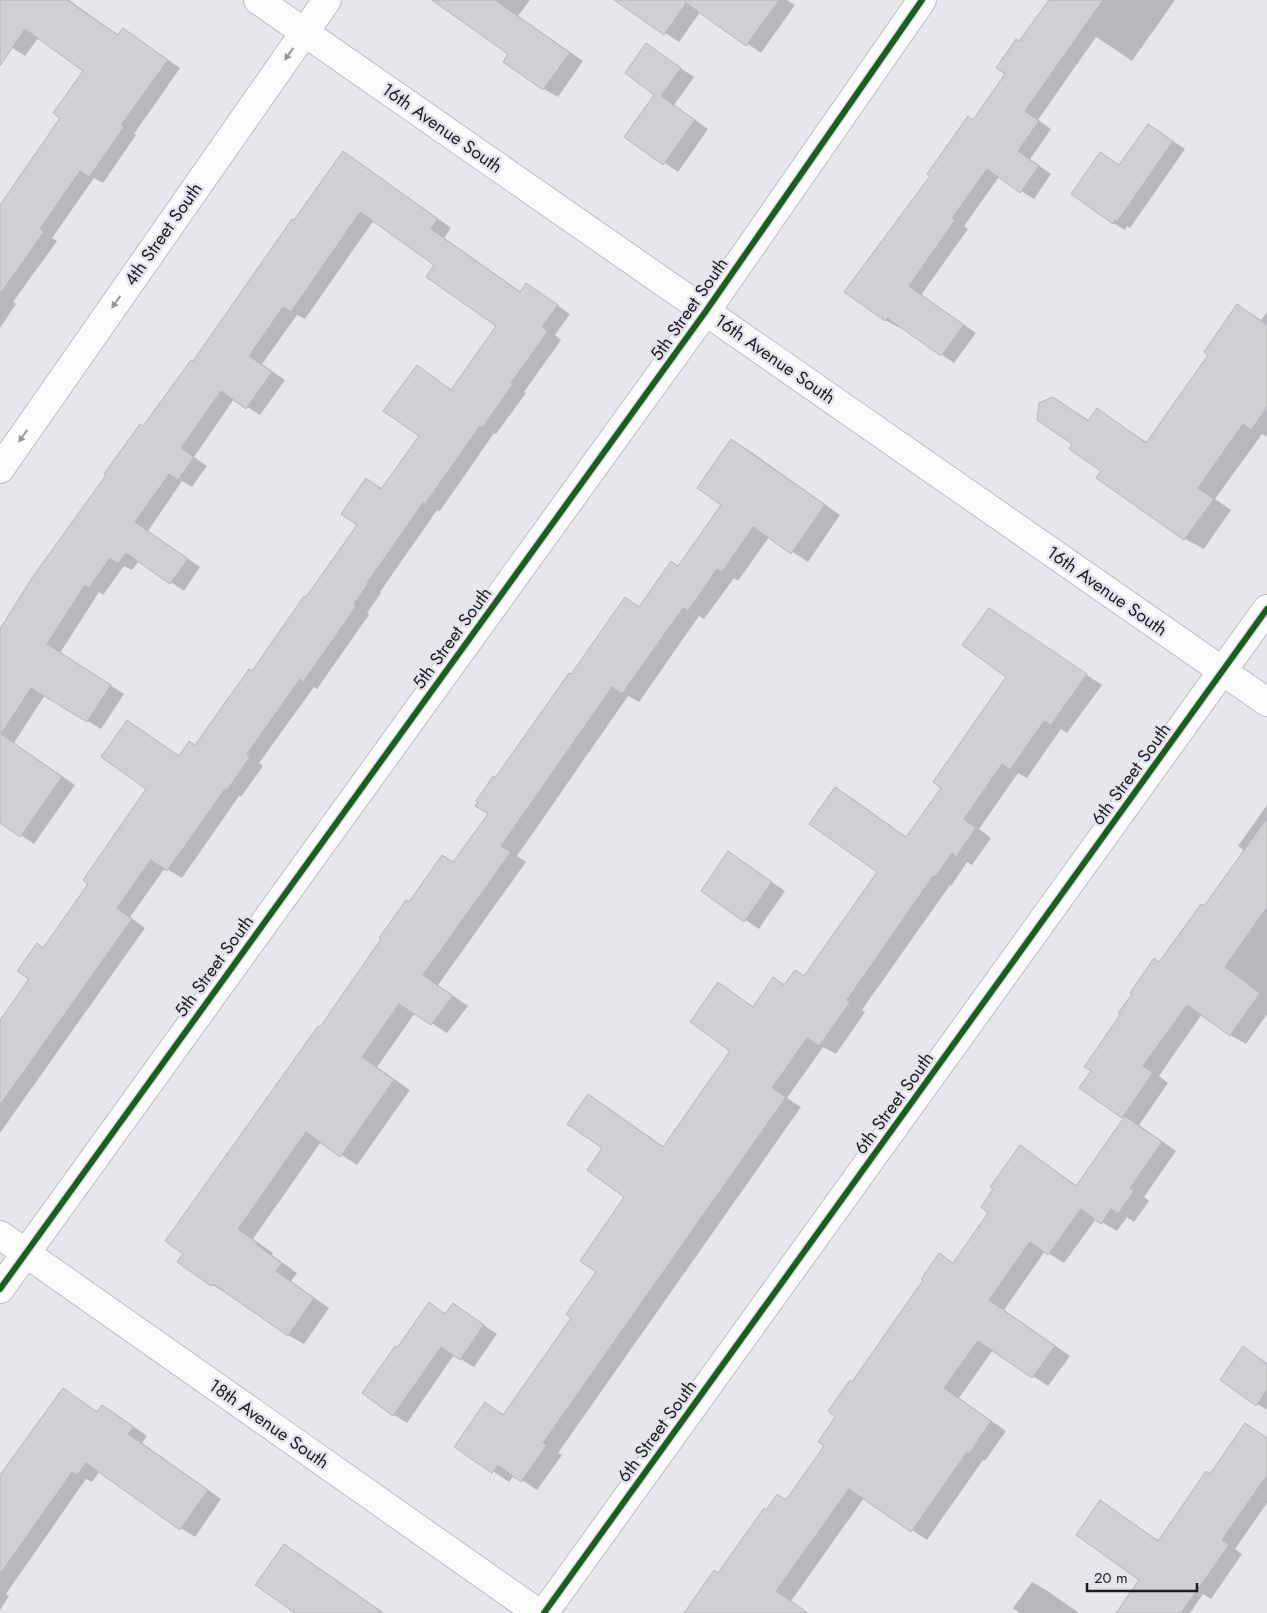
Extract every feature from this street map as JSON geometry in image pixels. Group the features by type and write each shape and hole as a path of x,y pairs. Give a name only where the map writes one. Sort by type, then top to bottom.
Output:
{"street":[{"name":"16th Avenue South","path":"258,0 1267,702"},
{"name":"4th Street South","path":"0,469 327,0"},
{"name":"5th Street South","path":"0,1289 706,312 922,0"},
{"name":"6th Street South","path":"544,1613 1267,609"},
{"name":"18th Avenue South","path":"0,1235 538,1613"}],"building":[{"path":"0,0 67,0 118,35 123,28 168,60 121,125 124,127 89,177 80,171 40,229 44,232 0,294 0,205 60,118 53,113 83,71 25,29 0,66"},
{"path":"432,0 495,0 570,53 543,90 503,62 508,54"},
{"path":"614,0 779,0 746,46 686,3 664,35"},
{"path":"1049,0 1103,0 1025,111 1039,121 1018,151 1039,166 1020,193 987,169 952,218 955,220 909,286 964,325 941,356 887,318 885,321 844,292 930,176 927,174 968,116 973,120 1005,74 996,68 1016,39 1019,41"},
{"path":"646,43 681,68 661,96 695,120 663,165 624,137 654,95 625,73"},
{"path":"1148,124 1173,141 1117,222 1115,220 1113,224 1071,194 1100,152 1119,165"},
{"path":"343,151 438,219 431,229 520,292 526,283 558,305 542,327 548,331 511,383 513,384 482,428 480,426 425,504 423,503 367,583 354,604 356,606 339,631 303,682 300,679 247,754 250,757 227,790 225,789 167,871 151,860 117,908 132,919 0,1105 0,1020 29,979 17,971 37,943 43,948 88,884 83,880 146,789 101,757 127,720 179,756 189,741 195,745 249,669 252,671 304,596 306,597 357,525 341,514 366,478 381,489 419,436 383,411 417,365 451,390 496,326 426,277 434,265 360,212 291,312 283,307 249,356 272,372 246,409 221,391 181,448 194,457 178,480 169,474 135,522 188,559 170,584 126,553 118,564 110,558 89,588 85,585 47,644 111,685 87,722 31,688 1,734 62,777 20,837 0,823 0,629 32,578 106,475 104,474 140,424 143,426 191,360 193,361 292,219 294,220"},
{"path":"1237,304 1267,325 1267,407 1251,430 1243,424 1198,488 1214,499 1184,540 1096,478 1101,471 1069,449 1072,444 1037,420 1039,403 1053,397 1088,421 1097,408 1146,443 1208,355 1204,352"},
{"path":"731,439 825,505 791,554 753,527 722,572 717,569 688,611 683,608 622,694 612,687 501,846 511,852 423,975 453,996 431,1025 399,1004 362,1057 394,1080 340,1157 306,1132 238,1229 282,1263 276,1271 314,1298 288,1336 213,1284 211,1286 177,1262 183,1254 165,1241 318,1026 320,1027 406,900 409,902 442,855 453,862 488,814 475,806 478,802 476,801 493,776 495,778 569,673 571,674 625,597 639,607 671,561 678,566 721,505 697,488"},
{"path":"989,608 1087,674 1051,725 1044,721 1010,770 1002,764 964,819 976,828 956,857 952,853 935,877 933,876 847,1000 850,1002 819,1046 807,1038 772,1088 786,1097 543,1443 547,1445 521,1482 498,1465 492,1473 454,1447 485,1402 503,1415 571,1318 566,1314 596,1272 580,1261 624,1197 587,1170 602,1148 567,1124 588,1094 663,1147 730,1051 690,1022 718,982 753,1007 773,977 784,985 795,970 804,976 877,872 809,824 835,787 906,837 941,788 933,782 1006,677 962,645"},
{"path":"1267,818 1267,907 1225,967 1260,993 1230,1036 1187,1005 1143,1066 1153,1073 1122,1118 1079,1088 1091,1071 1084,1067 1120,1015 1118,1013 1154,958 1159,962 1201,904 1204,906"},
{"path":"728,851 772,882 744,922 701,891"},
{"path":"1125,1116 1162,1142 1130,1188 1134,1191 1118,1214 1111,1209 1101,1224 1081,1209 1048,1255 1030,1242 989,1300 1055,1346 1032,1378 978,1341 944,1388 991,1421 911,1532 849,1489 776,1591 808,1613 684,1613 714,1570 718,1573 764,1508 766,1510 777,1494 786,1500 824,1446 818,1442 835,1417 828,1411 850,1380 852,1382 923,1280 921,1279 939,1253 953,1263 988,1213 981,1207 993,1189 990,1187 1020,1145 1076,1186"},
{"path":"429,1302 445,1314 453,1303 484,1325 460,1360 441,1347 393,1416 362,1393 395,1346 397,1348"},
{"path":"1243,1346 1267,1364 1267,1390 1256,1406 1220,1380"},
{"path":"63,1388 97,1412 102,1405 134,1427 128,1434 208,1490 180,1530 86,1463 77,1475 72,1472 0,1574 0,1475"},
{"path":"1245,1423 1267,1438 1267,1475 1222,1540 1229,1545 1181,1613 1116,1613 1139,1580 1076,1535 1100,1500 1158,1541 1206,1471 1210,1474"},
{"path":"284,1544 383,1613 295,1613 255,1585"}],"cycle path":[{"path":"0,1289 706,311 922,0"},
{"path":"544,1613 1267,609"}]}
